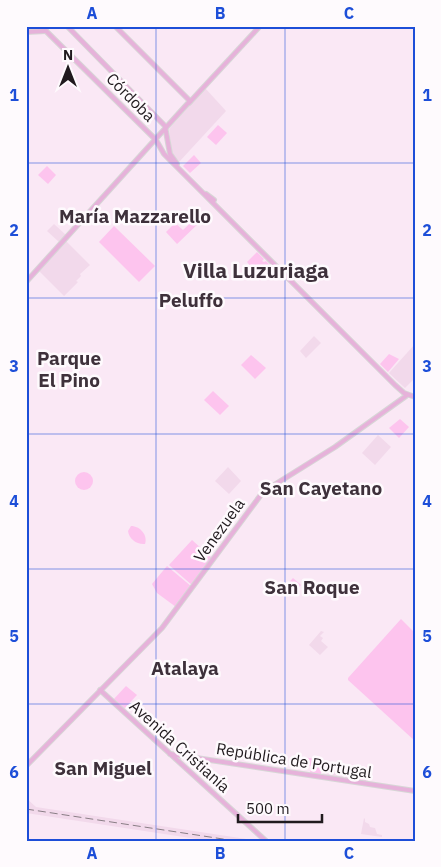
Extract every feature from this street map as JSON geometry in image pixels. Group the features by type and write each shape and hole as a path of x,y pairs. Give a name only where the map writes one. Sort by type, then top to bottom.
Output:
{"main road":[{"path":"26,32 46,31 52,26"},
{"path":"67,26 166,128 171,157 204,195 214,200"},
{"path":"114,26 190,102"},
{"path":"26,282 260,26"},
{"name":"Córdoba","path":"46,31 155,140 164,154"},
{"path":"148,147 154,146 164,154 204,195 228,216 322,313 399,387 415,396"},
{"path":"228,216 242,233 399,390 415,396"},
{"path":"287,280 298,288"},
{"path":"314,304 322,313 334,320"},
{"path":"356,349 366,359"},
{"name":"Venezuela","path":"26,766 162,628 262,492 325,454 406,396"},
{"name":"Avenida Cristianía","path":"100,690 266,841"},
{"name":"República de Portugal","path":"170,754 415,791"}],"shaded area":[{"path":"205,88 226,111 179,162 172,154 169,129"},
{"path":"218,125 227,133 216,145 207,137"},
{"path":"194,155 201,163 190,173 183,166"},
{"path":"47,166 56,175 48,184 38,175"},
{"path":"199,215 203,219 177,244 166,232 175,223 183,230"},
{"path":"54,224 66,235 59,242 47,231"},
{"path":"114,226 155,266 139,282 99,242"},
{"path":"66,241 90,265 80,274 81,276 76,281 78,282 64,296 39,271"},
{"path":"257,252 264,259 262,261 266,261 273,268 260,281 254,275 256,272 247,262"},
{"path":"314,336 321,343 306,358 300,351"},
{"path":"415,344 415,378 405,388 389,373"},
{"path":"389,354 399,359 388,372 380,364"},
{"path":"251,355 266,368 255,379 241,365"},
{"path":"213,391 229,406 220,415 204,400"},
{"path":"400,419 409,427 399,438 389,428"},
{"path":"378,435 391,447 375,465 362,453"},
{"path":"228,467 241,481 229,494 215,481"},
{"path":"80,472 88,472 93,477 91,488 80,490 75,485 75,477"},
{"path":"131,526 142,532 146,541 145,544 139,544 132,539 128,531"},
{"path":"192,540 213,559 193,586 169,565"},
{"path":"167,566 192,587 176,607 157,593 152,584"},
{"path":"293,578 301,585 290,597 282,590"},
{"path":"401,619 415,633 415,741 348,680"},
{"path":"321,631 324,632 320,636 323,638 321,641 328,647 320,655 309,645"},
{"path":"126,686 137,695 122,711 112,701"},
{"path":"303,757 322,760 321,774 310,773 311,766 307,768 301,767"},
{"path":"343,763 346,763 343,779 322,776 323,773 326,773 327,768 339,770 343,767"},
{"path":"347,764 368,767 366,782 345,779"},
{"path":"26,798 36,807 253,840 210,841 26,813"},
{"path":"364,818 365,822 370,827 375,828 377,834 382,835 382,837 361,834"}],"railway":[{"path":"26,809 236,841"}],"district":[{"name":"María Mazzarello","path":"135,216"},
{"name":"Villa Luzuriaga","path":"256,271"},
{"name":"Peluffo","path":"191,300"},
{"name":"Parque El Pino","path":"69,369"},
{"name":"San Cayetano","path":"321,488"},
{"name":"San Roque","path":"312,587"},
{"name":"Atalaya","path":"185,668"},
{"name":"San Miguel","path":"103,768"}]}
